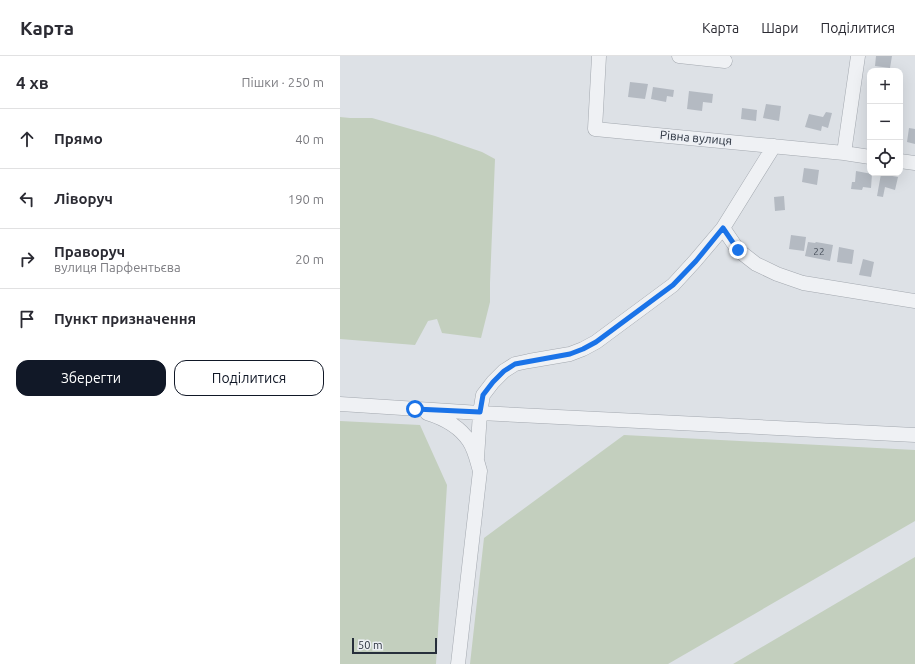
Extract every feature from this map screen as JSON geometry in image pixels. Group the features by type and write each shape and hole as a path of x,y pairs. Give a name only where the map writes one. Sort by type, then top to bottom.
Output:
{"street":[{"name":"Рівна вулиця","path":"599,56 595,130 774,146 867,157"},
{"path":"679,56 725,61"},
{"path":"844,153 858,56"},
{"path":"477,458 480,412 483,395 493,382 504,371 515,364 570,354 596,342 673,285 696,261 723,228 774,146"},
{"path":"903,161 915,163"},
{"path":"723,228 738,250 756,264 777,274 803,283 915,300"},
{"path":"340,404 915,435"},
{"path":"415,409 436,416 462,432 470,442 477,458 480,471 458,664"}],"green space":[{"path":"340,117 372,118 435,136 482,152 495,159 490,302 481,338 442,333 437,319 428,321 415,345 340,339"},
{"path":"340,421 420,425 447,485 436,664 340,664"},
{"path":"624,435 915,450 915,521 668,664 470,664 484,538"},
{"path":"915,557 915,664 733,664"}],"building":[{"path":"876,56 892,56 890,68 875,66"},
{"path":"630,82 648,84 645,99 628,97"},
{"path":"653,87 674,90 673,97 667,96 666,102 651,99"},
{"path":"689,91 713,94 712,103 703,102 702,111 687,109"},
{"path":"766,104 781,106 779,121 763,118"},
{"path":"742,108 757,110 756,121 741,119"},
{"path":"826,112 832,113 828,128 822,126 821,131 805,127 809,114 823,117"},
{"path":"909,128 915,129 915,144 907,142"},
{"path":"804,168 819,170 817,185 802,182"},
{"path":"856,171 867,173 867,176 872,176 871,188 863,187 862,190 851,189 852,182 855,182"},
{"path":"881,176 898,177 895,190 885,187 883,197 877,196"},
{"path":"784,196 785,210 775,211 774,197"},
{"path":"791,235 806,237 804,251 789,249"},
{"path":"808,242 833,245 830,261 805,256"},
{"path":"839,247 854,250 852,264 837,262"},
{"path":"863,259 874,262 871,277 859,275"}],"route":[{"path":"415,409 480,412 483,395 504,371 515,364 570,354 596,342 673,285 696,261 723,228 738,250"}]}
